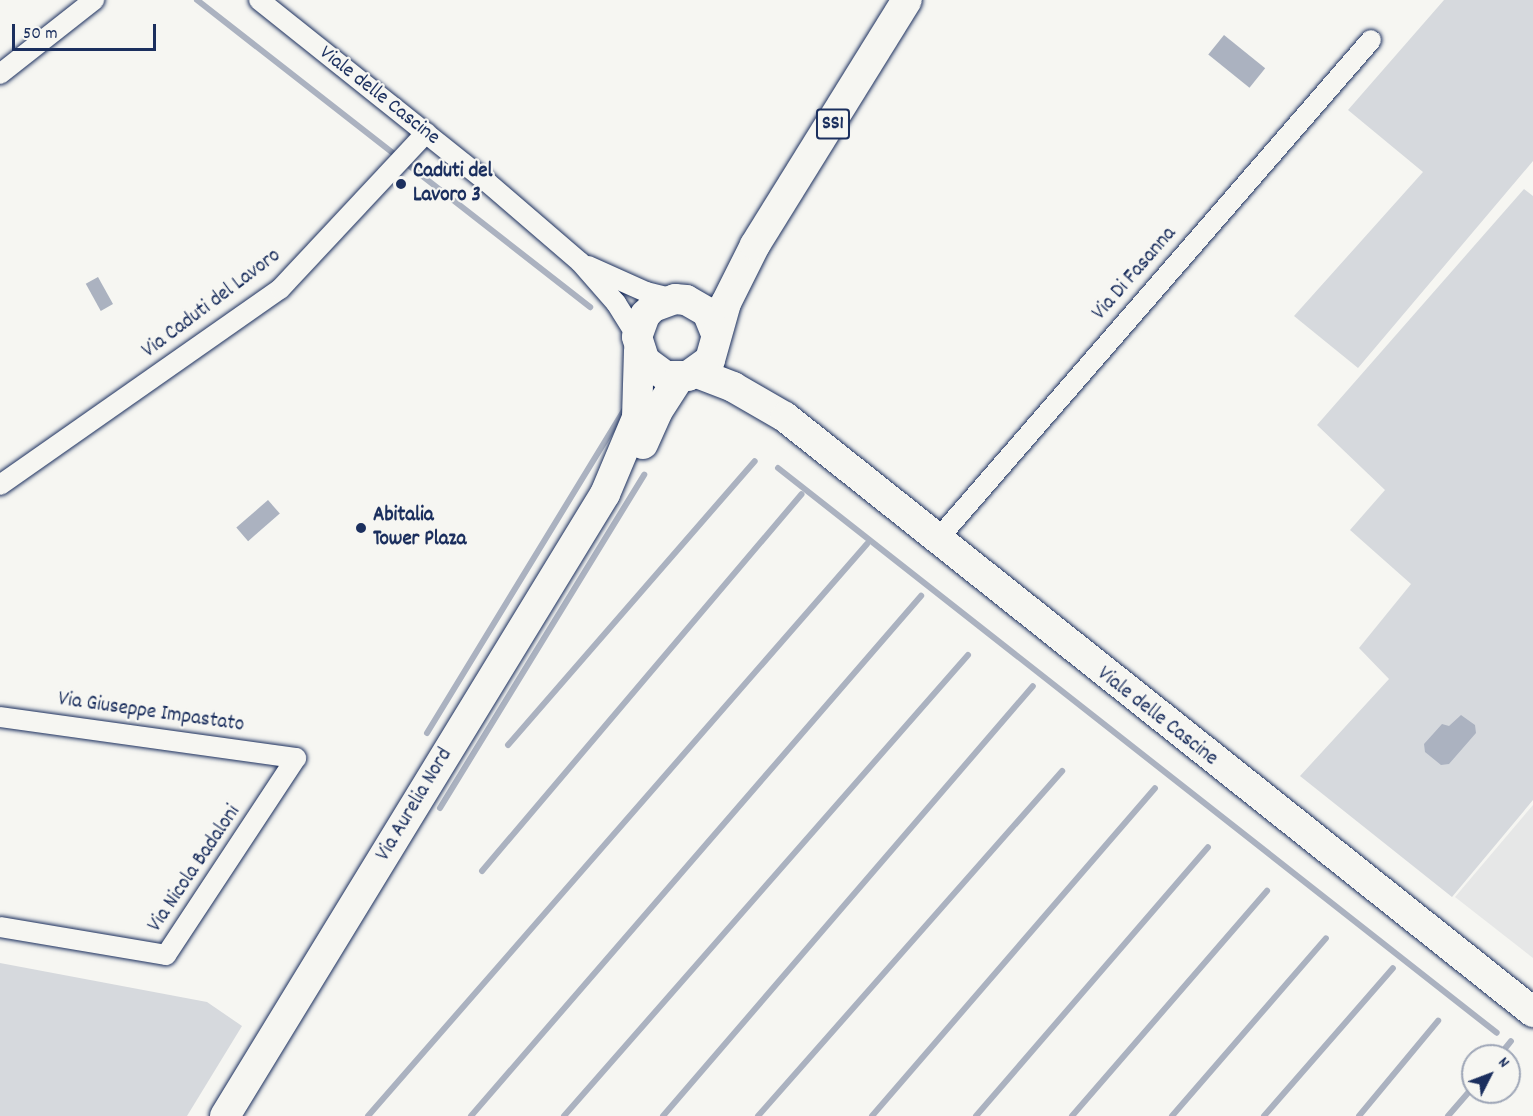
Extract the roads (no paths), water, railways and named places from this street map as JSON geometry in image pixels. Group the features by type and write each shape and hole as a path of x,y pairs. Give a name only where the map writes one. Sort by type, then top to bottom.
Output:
{"main road":[{"name":"SS1","path":"688,375 710,360 728,297 755,245 907,0"},
{"name":"SS1","path":"638,343 645,315 653,307 707,290 755,245"},
{"path":"681,299 707,312 716,338"},
{"name":"Viale delle Cascine","path":"716,338 785,417"},
{"path":"638,343 654,370 688,375"},
{"name":"Via Aurelia Nord","path":"225,1116 605,494 637,418 638,343"},
{"name":"Viale delle Cascine","path":"688,375 733,387 785,417 1533,1012"},
{"name":"Via Aurelia Nord","path":"605,494 634,460 688,375"}],"street":[{"path":"0,74 94,0"},
{"name":"Viale delle Cascine","path":"258,0 420,140 580,262 616,303 638,343"},
{"name":"Via Di Fasanna","path":"937,540 1371,40"},
{"name":"Via Caduti del Lavoro","path":"0,484 280,289 420,140"},
{"name":"Viale delle Cascine","path":"580,262 646,292 681,299"},
{"name":"Via Giuseppe Impastato","path":"0,717 296,758"},
{"name":"Via Nicola Badaloni","path":"0,927 166,955 296,758"}],"waterway":[{"path":"197,0 590,307"},
{"path":"427,733 625,408"},
{"path":"508,745 755,461"},
{"path":"778,468 1497,1033"},
{"path":"440,808 644,475"},
{"path":"482,871 802,494"},
{"path":"368,1116 867,544"},
{"path":"471,1116 921,596"},
{"path":"564,1116 968,655"},
{"path":"663,1116 1033,686"},
{"path":"758,1116 1062,771"},
{"path":"872,1116 1155,788"},
{"path":"976,1116 1208,847"},
{"path":"1072,1116 1267,891"},
{"path":"1172,1116 1326,938"},
{"path":"1264,1116 1393,968"},
{"path":"1359,1116 1438,1021"},
{"path":"1448,1116 1461,1101"}],"place":[{"name":"Caduti del Lavoro 3","path":"401,184"},
{"name":"Abitalia Tower Plaza","path":"361,528"}]}
